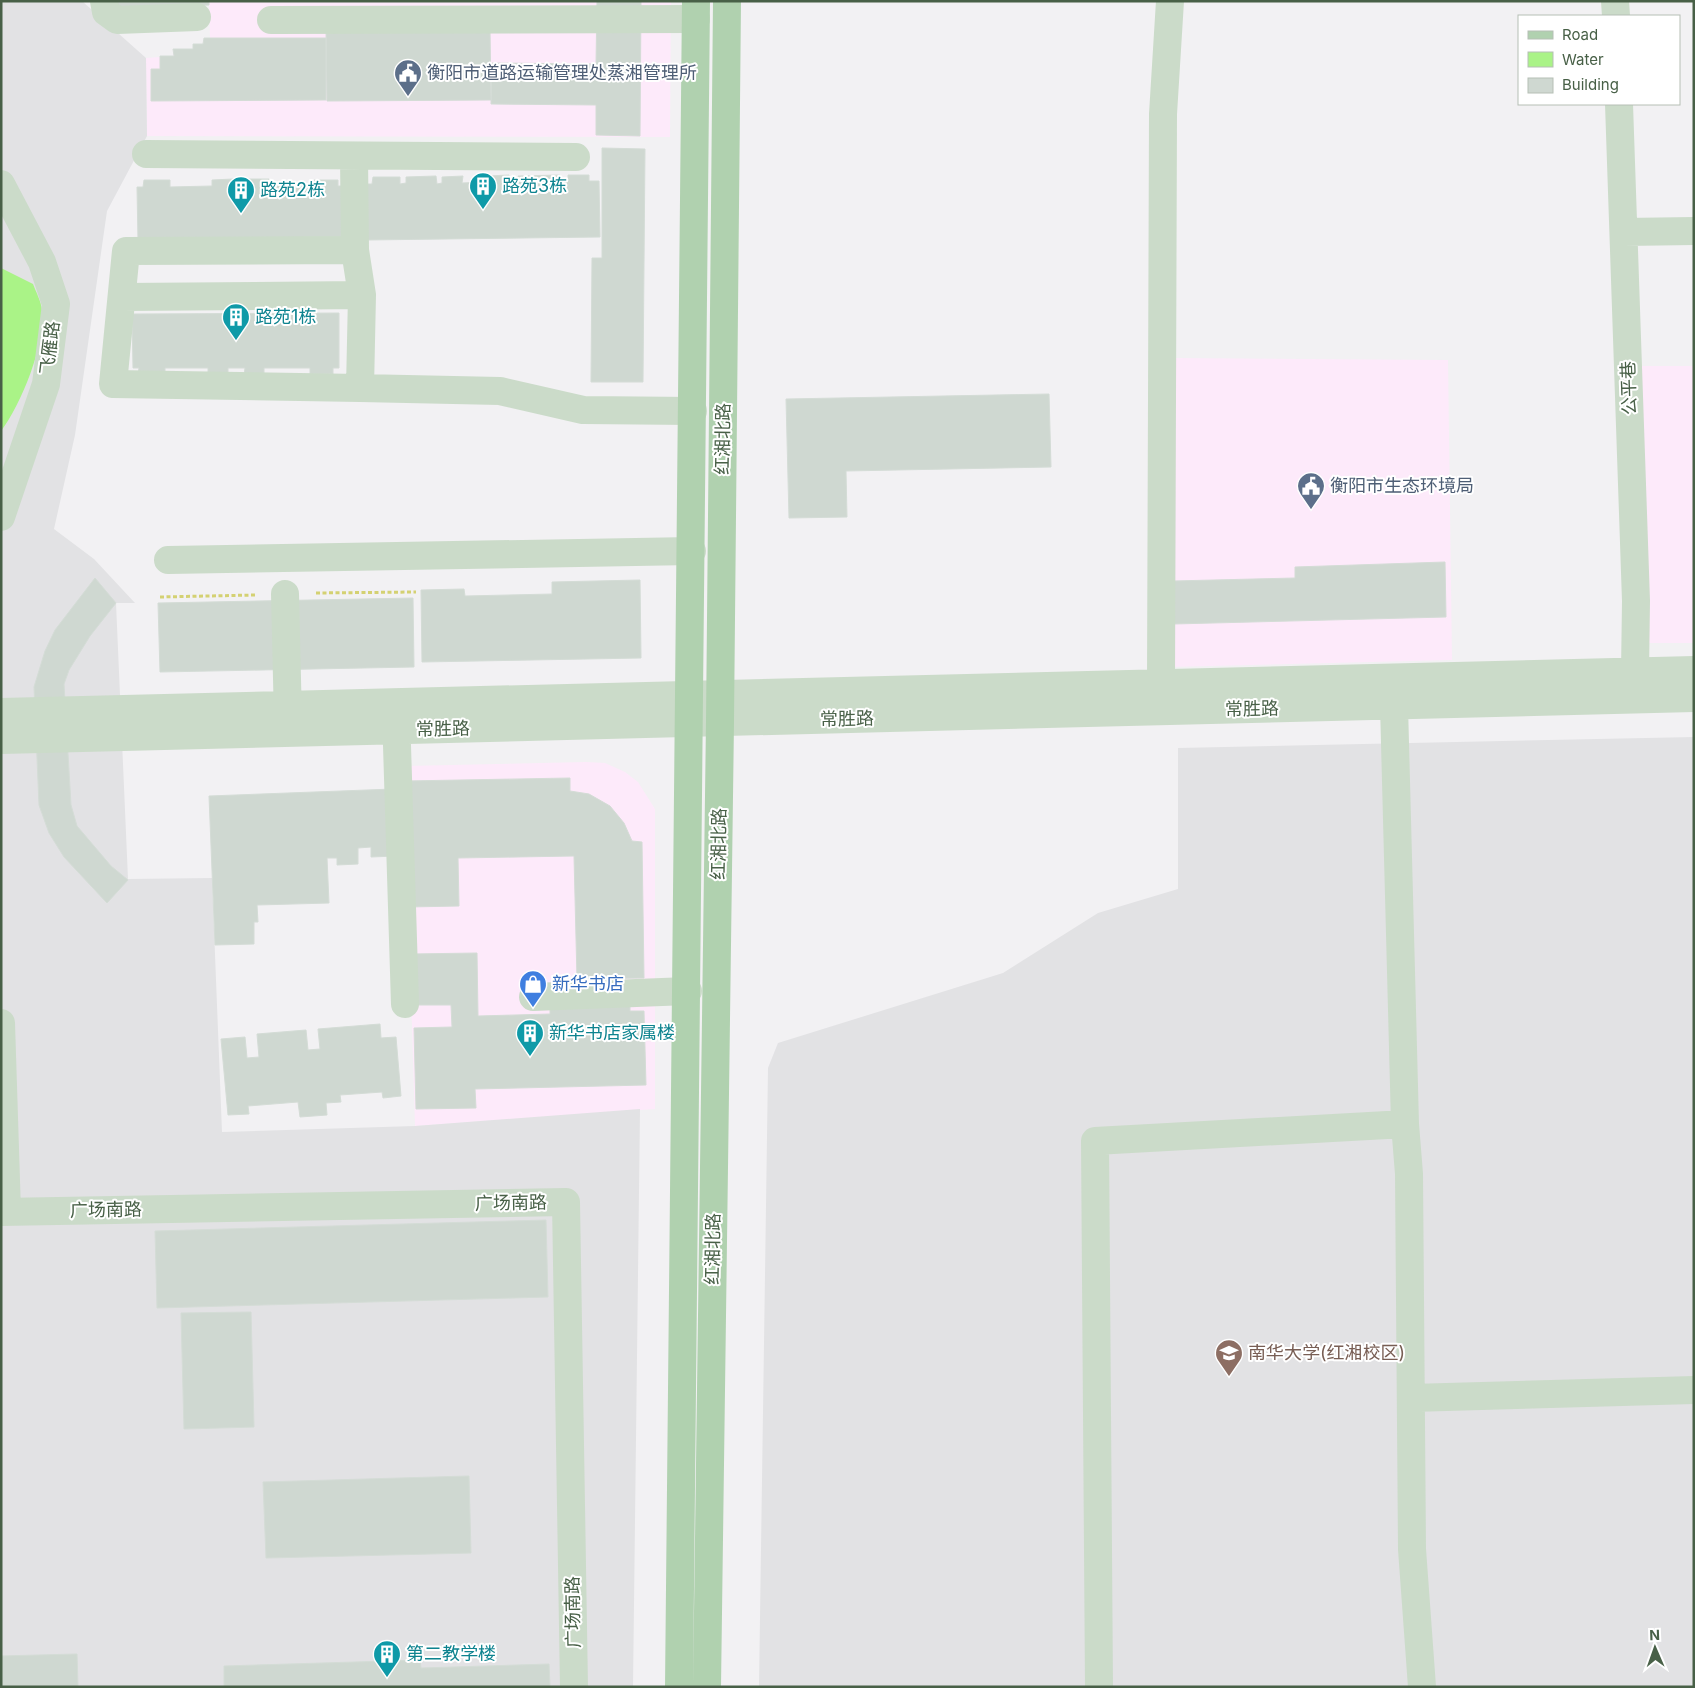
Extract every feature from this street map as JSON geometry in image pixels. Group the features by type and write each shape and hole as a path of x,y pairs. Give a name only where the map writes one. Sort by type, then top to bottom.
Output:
{"main road":[{"name":"红湘北路","path":"707,1687 720,722 727,1"},
{"name":"红湘北路","path":"680,1687 691,695 696,10"}],"street":[{"path":"104,1 106,12 116,20 197,17"},
{"path":"1160,683 1163,114 1170,1"},
{"path":"1615,1 1616,15"},
{"path":"271,20 696,10"},
{"name":"公平巷","path":"1619,105 1636,601 1635,672"},
{"path":"146,154 576,157"},
{"path":"354,156 355,250 362,295 360,388"},
{"name":"飞雁路","path":"1,184 42,262 56,304 46,384 2,516"},
{"path":"1624,232 1694,231"},
{"path":"355,250 126,251 113,384 500,391 583,410 693,411"},
{"path":"122,296 362,295"},
{"path":"168,560 692,551"},
{"path":"285,594 288,733"},
{"name":"常胜路","path":"1,712 1694,670"},
{"name":"常胜路","path":"1,740 1694,698"},
{"path":"396,702 404,1004"},
{"path":"1394,705 1404,1124 1409,1174 1412,1549 1422,1687"},
{"path":"533,997 688,991"},
{"path":"1,1022 4,1212"},
{"path":"1099,1687 1095,1141 1404,1124"},
{"name":"广场南路","path":"4,1212 566,1202 574,1687"},
{"path":"1411,1398 1694,1390"}],"shaded area":[{"path":"1,1 82,1 146,58 147,136 107,211 75,435 54,529 94,559 135,603 116,603 128,879 212,878 222,1132 415,1126 640,1109 633,1687 1,1687"},
{"name":"衡阳市道路运输管理处蒸湘管理所","path":"209,1 671,1 670,137 147,136 146,58 173,56 173,49 193,49 193,44 203,44 204,38 210,38"},
{"name":"衡阳市生态环境局","path":"1173,358 1448,360 1452,660 1169,667"},
{"path":"1636,366 1694,366 1694,643 1646,643"},
{"name":"南华大学(红湘校区)","path":"1694,737 1694,1687 759,1687 768,1068 778,1043 1003,973 1098,913 1178,889 1178,748"},
{"name":"新华书店","path":"605,763 625,772 638,782 655,809 655,1109 415,1126 404,766"}],"water":[{"path":"1,268 33,284 40,300 42,324 31,373 9,420 1,431"}],"building":[{"path":"114,1 209,1 209,5 114,9"},
{"name":"衡阳市道路运输管理处蒸湘管理所","path":"597,1 641,1 640,136 596,135 596,105 491,104 492,63 596,64"},
{"path":"326,29 490,29 491,100 327,101"},
{"path":"204,38 326,38 326,100 151,101 151,69 160,69 160,56 174,56 173,49 193,49 193,44 203,44"},
{"path":"602,148 645,149 643,382 591,382 592,258 602,258"},
{"name":"路苑3栋","path":"509,175 510,182 519,182 518,176 560,175 560,181 568,181 568,175 589,175 589,181 599,181 600,237 367,240 366,184 372,184 373,177 400,177 400,184 406,183 406,177 436,176 437,184 442,183 442,177 463,176 462,183 487,182 488,176"},
{"name":"路苑2栋","path":"233,179 232,186 249,186 249,179 269,179 269,185 315,186 314,180 338,180 338,186 344,186 344,241 138,241 137,187 143,187 144,180 170,180 170,187 212,186 212,180"},
{"name":"路苑1栋","path":"339,313 339,368 333,368 333,374 310,374 310,368 264,368 264,374 244,375 245,368 228,368 228,375 208,375 208,368 165,368 165,375 138,374 139,368 133,368 132,314"},
{"path":"1049,394 1051,467 846,471 847,517 789,518 786,399"},
{"path":"1445,562 1446,617 1174,624 1173,581 1295,578 1295,567"},
{"path":"95,578 116,603 90,636 69,670 64,684 71,805 77,826 111,866 128,880 107,903 64,857 49,833 39,805 34,687 45,651 55,630"},
{"path":"640,580 641,658 422,662 421,590 464,589 465,596 552,594 552,582"},
{"path":"413,598 414,667 160,672 158,603"},
{"name":"新华书店","path":"570,778 570,791 589,794 610,806 624,823 632,841 642,842 644,978 577,979 574,856 458,858 459,906 407,907 405,781"},
{"path":"393,789 395,856 371,857 371,847 358,848 358,864 337,865 337,858 327,858 329,903 257,905 258,922 254,922 254,944 215,945 209,796"},
{"name":"新华书店家属楼","path":"477,953 478,1016 550,1014 550,1008 630,1006 630,1011 644,1011 646,1085 475,1089 476,1108 416,1109 414,1028 452,1027 451,1005 413,1005 411,954"},
{"path":"380,1024 381,1038 396,1037 401,1096 383,1098 382,1092 340,1095 341,1102 326,1103 327,1115 300,1117 298,1102 248,1106 249,1114 228,1115 221,1039 245,1037 247,1058 259,1057 257,1034 306,1030 308,1050 320,1049 318,1029"},
{"path":"546,1220 548,1297 157,1308 155,1231"},
{"path":"251,1312 254,1427 184,1429 181,1313"},
{"path":"469,1476 471,1553 266,1558 263,1482"},
{"path":"77,1654 78,1687 1,1687 1,1656"},
{"name":"第二教学楼","path":"420,1660 421,1668 549,1664 550,1687 224,1687 224,1666"}],"place":[{"name":"衡阳市道路运输管理处蒸湘管理所","path":"408,97"},
{"name":"路苑3栋","path":"483,210"},
{"name":"路苑2栋","path":"241,214"},
{"name":"路苑1栋","path":"236,341"},
{"name":"衡阳市生态环境局","path":"1311,510"},
{"name":"新华书店","path":"533,1008"},
{"name":"新华书店家属楼","path":"530,1057"},
{"name":"南华大学(红湘校区)","path":"1229,1377"},
{"name":"第二教学楼","path":"387,1678"}]}
